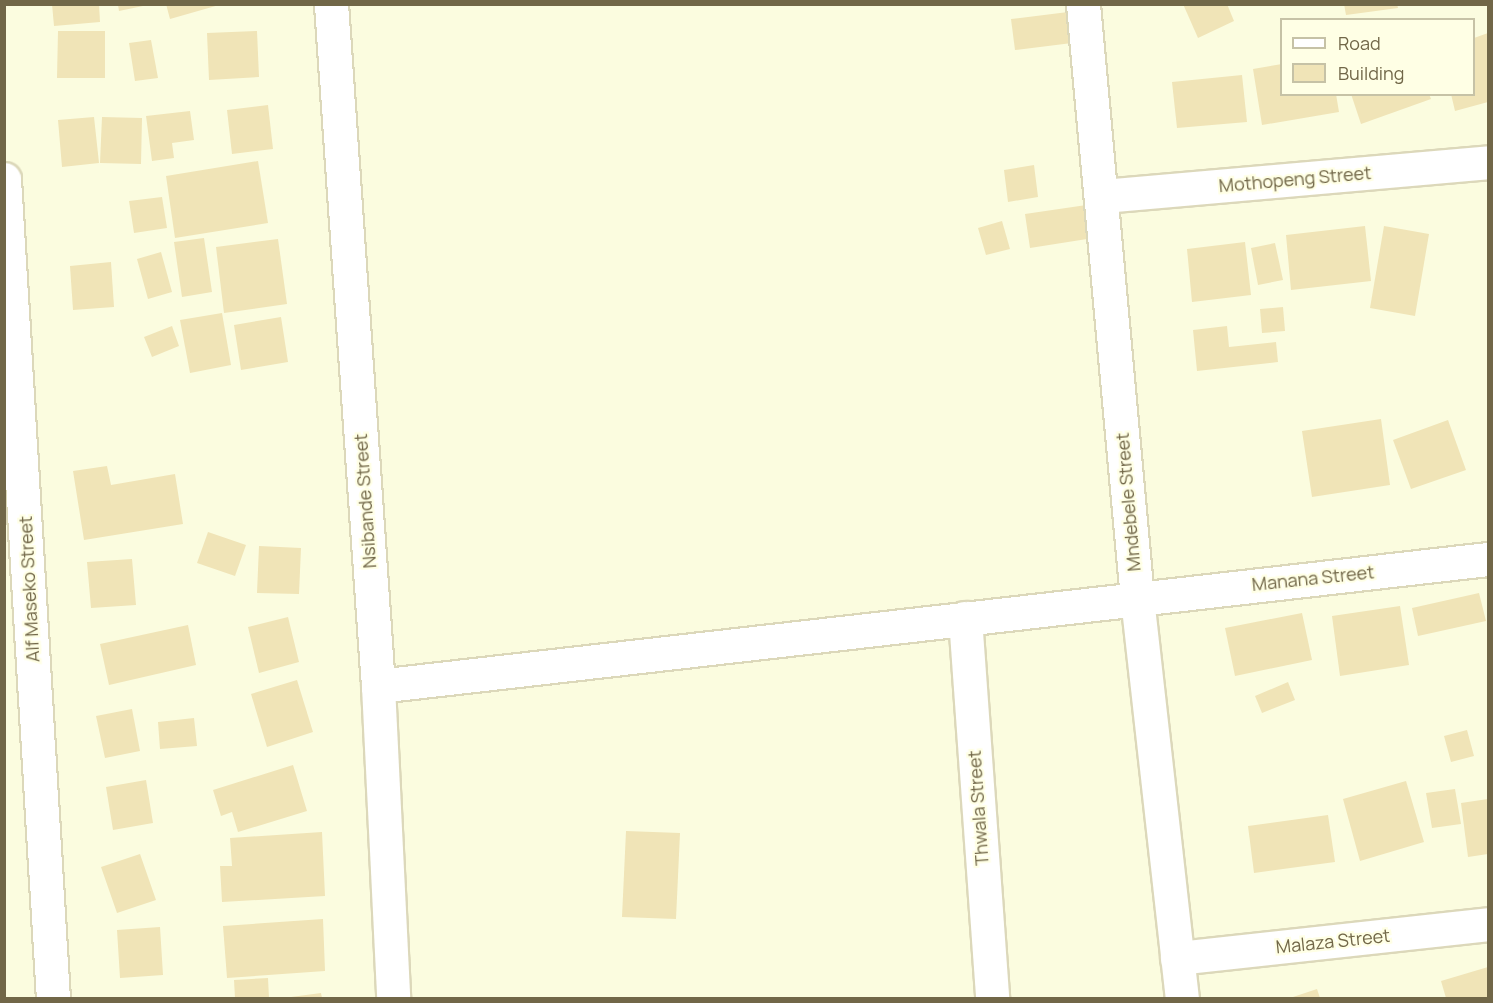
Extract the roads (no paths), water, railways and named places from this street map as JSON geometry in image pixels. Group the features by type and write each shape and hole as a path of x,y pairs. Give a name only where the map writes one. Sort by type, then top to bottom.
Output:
{"street":[{"name":"Nsibande Street","path":"331,4 378,686 393,999"},
{"name":"Mndebele Street","path":"1083,4 1137,598 1182,999"},
{"name":"Mothopeng Street","path":"1102,196 1488,162"},
{"name":"Alf Maseko Street","path":"4,179 53,999"},
{"name":"Manana Street","path":"378,686 1488,559"},
{"name":"Thwala Street","path":"964,618 992,999"},
{"name":"Malaza Street","path":"1178,958 1488,924"}]}
